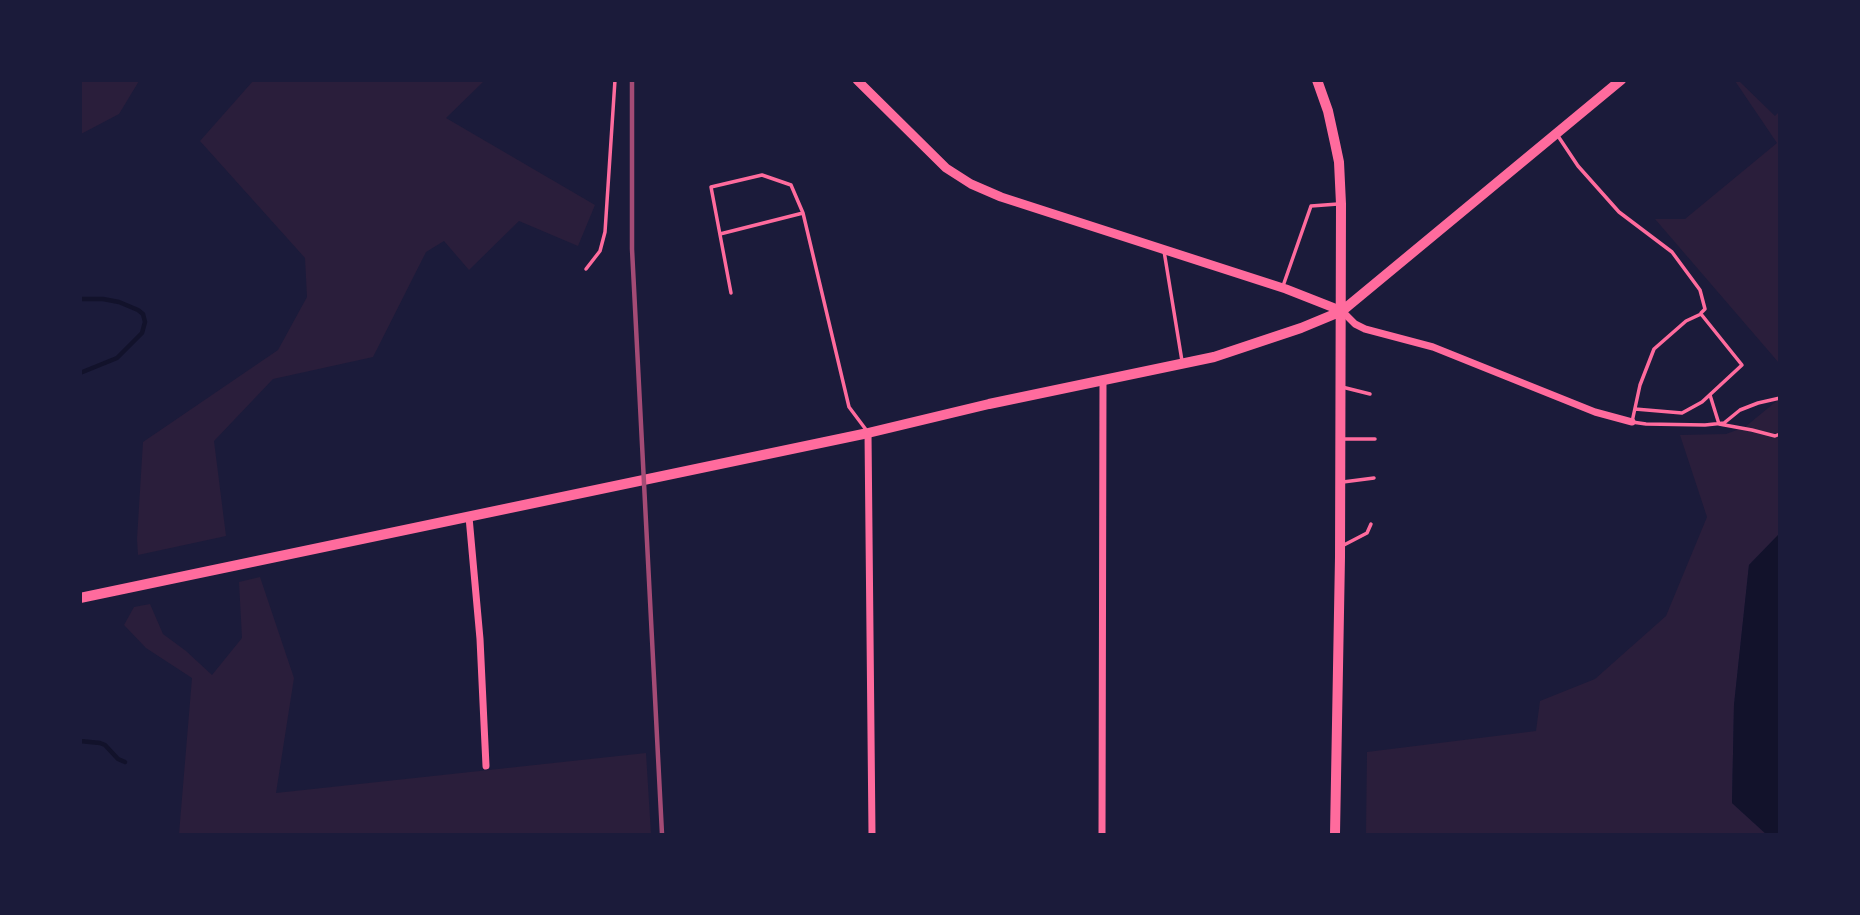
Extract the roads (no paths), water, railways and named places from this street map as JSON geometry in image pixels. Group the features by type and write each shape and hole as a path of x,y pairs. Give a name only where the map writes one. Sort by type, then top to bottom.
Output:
{"main road":[{"path":"1317,80 1328,111 1339,162 1341,204 1342,387 1335,835"},
{"path":"82,598 1182,365 1301,328 1342,311 1621,80"}],"street":[{"path":"857,80 946,168 971,184 1001,197 1282,288 1342,311 1355,324 1433,347 1595,412 1632,422"},
{"path":"1102,835 1103,381"},
{"path":"868,433 872,835"},
{"path":"469,517 480,639 486,766"}],"lane":[{"path":"586,269 600,251 605,232 615,80"},
{"path":"1556,134 1578,166 1619,212 1672,252 1700,290 1705,309 1686,321 1654,349 1640,385 1632,422 1718,424 1724,423 1740,410 1780,398"},
{"path":"731,293 711,187 762,175 791,186 803,213 849,407 868,433"},
{"path":"1282,288 1311,206 1341,204"},
{"path":"720,234 803,213"},
{"path":"1163,249 1182,365"},
{"path":"1635,409 1682,413 1702,402 1742,365 1701,314"},
{"path":"1342,387 1370,394"},
{"path":"1710,395 1718,424"},
{"path":"1718,424 1775,436 1780,433"},
{"path":"1341,439 1375,439"},
{"path":"1341,482 1374,478"},
{"path":"1340,547 1367,533 1371,524"}],"waterway":[{"path":"80,299 119,302 138,310 143,314 145,322 142,333 117,358 80,373"},
{"path":"80,741 105,745 118,759 125,762"}],"railway":[{"path":"632,80 632,249 662,834"}]}
